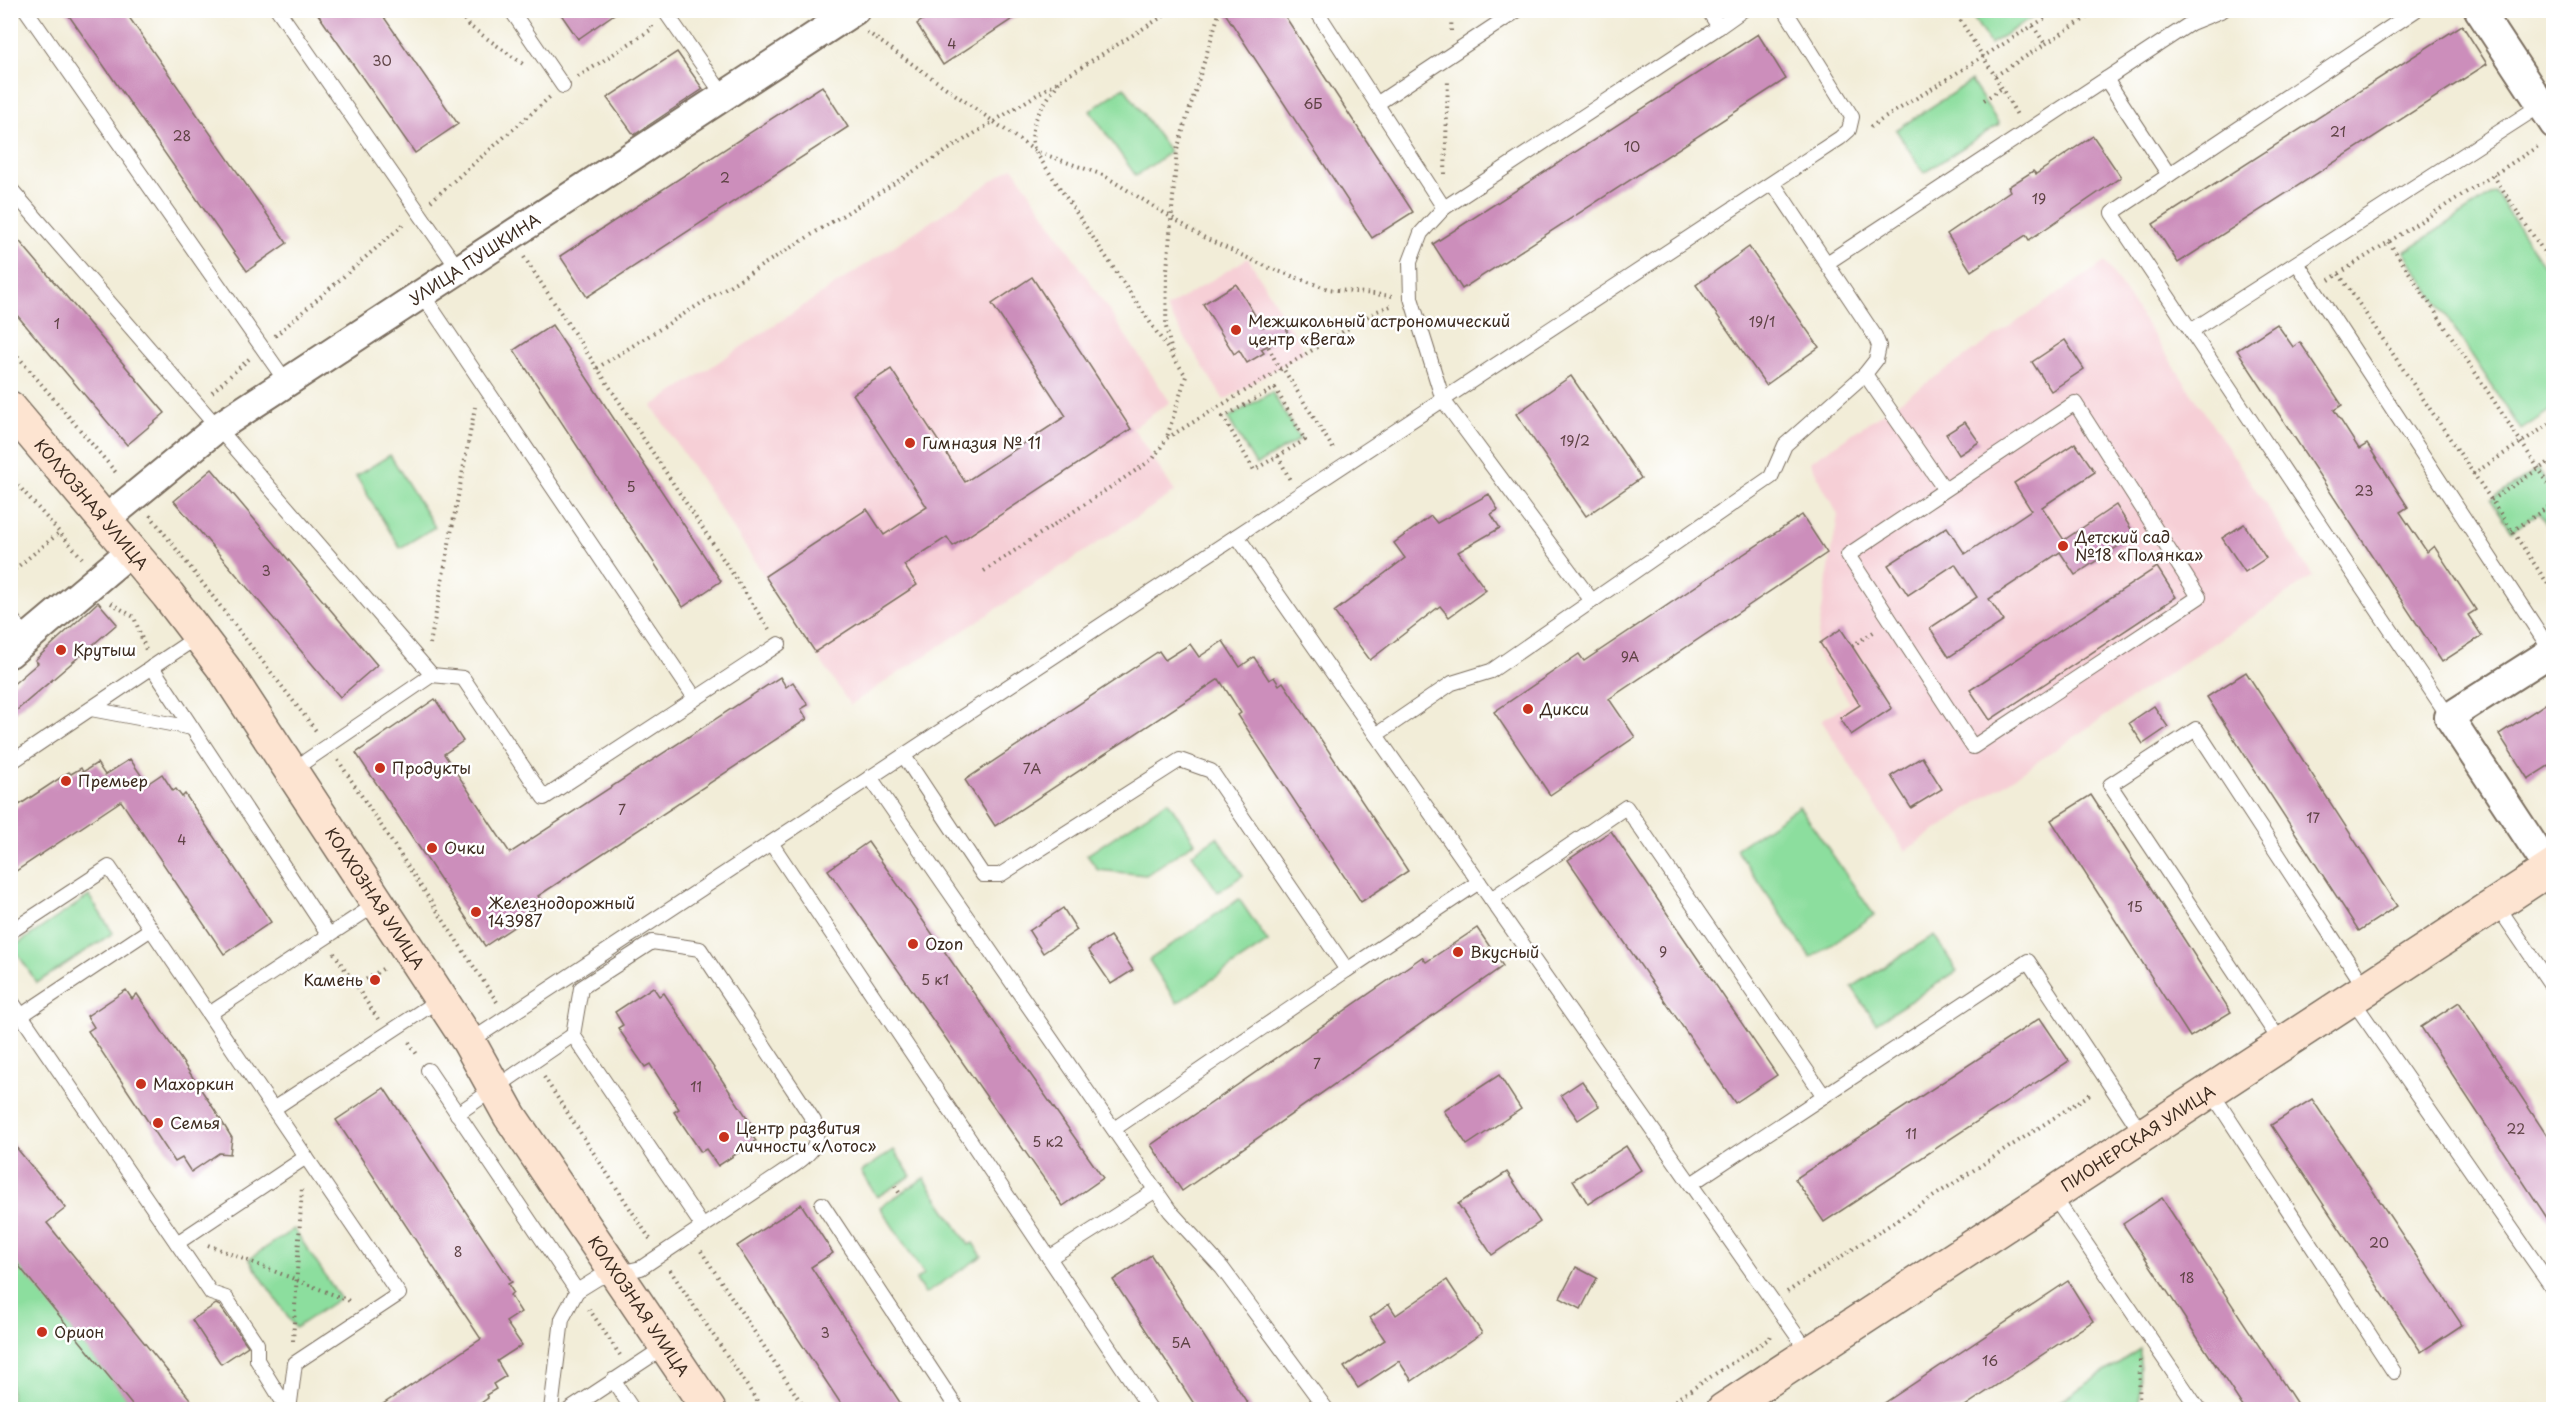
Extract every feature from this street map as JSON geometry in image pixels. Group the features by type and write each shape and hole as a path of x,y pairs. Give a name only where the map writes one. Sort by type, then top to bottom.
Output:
{"street":[{"path":"2479,10 2546,124"},
{"name":"УЛИЦА ПУШКИНА","path":"105,520 129,488 217,428 850,14"},
{"name":"КОЛХОЗНАЯ УЛИЦА","path":"10,408 200,635 469,1042 516,1125 709,1410"},
{"path":"16,636 131,550"},
{"path":"2551,867 2449,717 2552,651"},
{"name":"ПИОНЕРСКАЯ УЛИЦА","path":"1724,1410 2551,867"}],"lane":[{"path":"26,10 287,383"},
{"path":"278,10 459,270"},
{"path":"511,10 563,86"},
{"path":"664,10 724,96"},
{"path":"1316,10 1444,208"},
{"path":"1378,103 1518,10"},
{"path":"1708,10 1719,27"},
{"path":"1592,601 1443,400 1411,298 1410,262 1421,233 1444,208 1743,10"},
{"path":"469,1042 1840,138 1849,130 1852,117 1850,111 1785,10"},
{"path":"1827,263 2191,23 2223,10"},
{"path":"2416,10 2112,213 2449,717"},
{"path":"2106,79 2169,175"},
{"path":"2191,331 2297,263 2546,124"},
{"path":"1376,735 1452,683 1491,671 1771,477 1785,445 1866,374 1876,360 1879,346 1875,336 1773,183"},
{"path":"10,188 432,675"},
{"path":"2297,263 2552,651"},
{"path":"422,294 695,698"},
{"path":"1866,374 1945,490"},
{"path":"2075,403 2199,597 1973,747 1848,555 1945,490 2075,403"},
{"path":"1237,536 1809,1353"},
{"path":"10,763 200,635"},
{"path":"291,771 432,675 463,678 544,798 778,644"},
{"path":"152,667 329,936"},
{"path":"91,709 192,728"},
{"path":"2282,1044 2110,785 2196,729 2359,993 2553,1290"},
{"path":"904,756 983,875 1000,875 1180,760 1211,771 1347,970"},
{"path":"870,777 1170,1211 1222,1268 1327,1410"},
{"path":"1491,899 1626,807 1824,1096"},
{"path":"771,843 1151,1410"},
{"path":"10,932 109,867 399,1294 295,1363 289,1410"},
{"path":"1114,1129 1479,882"},
{"path":"209,1014 378,903"},
{"path":"2495,904 2553,989"},
{"path":"22,1016 151,929"},
{"path":"551,1410 562,1319 577,1291 598,1278 641,1268 703,1227 807,1155 818,1135 814,1121 700,949 652,942 581,988 573,1035 703,1227"},
{"path":"602,954 611,968"},
{"path":"1691,1184 2028,961 2143,1135"},
{"path":"10,999 211,1293 226,1298 257,1344 257,1360 289,1410"},
{"path":"273,1109 440,999"},
{"path":"457,1114 573,1035"},
{"path":"428,1070 577,1291"},
{"path":"2210,1090 2394,1372"},
{"path":"177,1244 306,1157"},
{"path":"1049,1258 1156,1190"},
{"path":"2052,1194 2199,1410"},
{"path":"822,1204 958,1410"},
{"path":"569,1410 666,1346"},
{"path":"613,1380 633,1410"}],"path":[{"path":"457,10 468,25 525,66"},
{"path":"597,368 1173,10"},
{"path":"1173,356 1166,327 1167,270 1177,150 1220,10"},
{"path":"1444,208 1452,10"},
{"path":"1954,10 2027,131"},
{"path":"1840,138 1844,144 2058,10"},
{"path":"1995,76 2094,13 2093,10"},
{"path":"850,14 1035,151 1103,175 1203,237 1267,267 1328,289 1411,298"},
{"path":"197,405 563,86 652,29 652,20"},
{"path":"2032,26 2045,44"},
{"path":"984,571 1153,459 1167,438 1186,376 1035,151 1031,141 1032,129 1037,116 1060,80"},
{"path":"1984,100 2002,88"},
{"path":"2314,290 2493,175 2546,124"},
{"path":"2493,175 2553,267"},
{"path":"510,236 778,644"},
{"path":"2389,242 2553,492"},
{"path":"2339,274 2553,593"},
{"path":"1167,438 1284,370 1377,311 1411,298"},
{"path":"1263,336 1279,368 1284,370 1344,466"},
{"path":"10,347 129,488 328,746 506,1017"},
{"path":"432,675 429,649 480,381"},
{"path":"1275,388 1305,441 1254,470 1223,417 1248,403 1275,388"},
{"path":"1243,394 1248,403"},
{"path":"2473,474 2553,421"},
{"path":"2491,500 2553,459"},
{"path":"10,476 59,533 10,573"},
{"path":"2512,531 2553,503"},
{"path":"1852,646 1890,621"},
{"path":"329,936 331,949 379,1021 398,1027 428,1070"},
{"path":"356,986 384,968"},
{"path":"534,1061 763,1410"},
{"path":"1660,1410 1770,1338 1784,1294 2108,1083"},
{"path":"295,1363 292,1346 306,1157"},
{"path":"895,1186 900,1194"},
{"path":"691,1235 806,1410"},
{"path":"177,1244 207,1245 375,1310"},
{"path":"577,1291 630,1370"},
{"path":"2139,1410 2140,1322"}],"shaded area":[{"name":"Гимназия № 11","path":"1013,167 1170,402 1133,428 1175,492 850,705 652,406"},
{"name":"Межшкольный астрономический центр «Вега»","path":"1248,258 1305,352 1224,400 1166,308"},
{"name":"Детский сад №18 «Полянка»","path":"2105,262 2313,576 1905,851 1821,720 1850,703 1815,651 1838,515 1810,462"}],"green space":[{"path":"1969,11 2043,11 1990,44"},
{"path":"1971,81 1999,124 1924,173 1896,130"},
{"path":"1124,87 1170,152 1136,176 1090,111"},
{"path":"2495,192 2553,280 2553,408 2521,430 2404,252"},
{"path":"1272,392 1300,439 1256,465 1228,418"},
{"path":"390,455 435,527 400,548 356,476"},
{"path":"2538,469 2553,492 2553,535 2539,513 2512,531 2491,500"},
{"path":"1168,801 1195,842 1146,875 1098,870 1087,855"},
{"path":"1799,806 1874,915 1811,958 1736,849"},
{"path":"1217,837 1243,875 1218,892 1192,854"},
{"path":"89,896 113,933 37,983 13,947"},
{"path":"1239,899 1268,942 1177,1003 1149,960"},
{"path":"1934,935 1957,971 1876,1023 1852,987"},
{"path":"894,1150 911,1176 877,1197 861,1172"},
{"path":"924,1178 969,1245 973,1243 982,1256 925,1294 916,1280 924,1274 880,1207"},
{"path":"294,1229 340,1298 295,1328 249,1259"},
{"name":"Орион","path":"11,1255 136,1409 11,1409"},
{"path":"2140,1349 2139,1409 2048,1409"}],"building":[{"path":"65,10 124,10 287,243 247,271"},
{"path":"315,10 379,10 458,124 415,153"},
{"path":"558,10 620,10 578,39"},
{"path":"937,10 1026,10 943,65 917,24"},
{"path":"1223,10 1281,10 1413,212 1372,238"},
{"path":"2462,25 2487,64 2178,263 2153,224"},
{"path":"1758,34 1786,79 1462,289 1433,244"},
{"path":"677,52 703,89 634,135 607,98"},
{"path":"822,86 848,127 587,297 560,256"},
{"path":"2093,136 2121,177 2029,240 2026,235 1971,271 1947,234 2010,191 2008,187 2033,171 2036,174"},
{"path":"10,230 165,413 127,445 10,307"},
{"path":"1749,247 1819,347 1766,385 1696,285"},
{"path":"1032,277 1131,429 953,546 947,537 904,565 917,585 815,652 765,576 867,509 884,535 927,507 853,394 891,369 965,482 1066,416 992,304"},
{"path":"1236,284 1262,327 1278,321 1284,322 1287,330 1287,336 1261,349 1264,353 1247,363 1239,350 1234,354 1203,304"},
{"path":"2277,324 2293,347 2300,342 2342,405 2334,410 2359,449 2367,444 2408,507 2400,512 2427,552 2434,546 2476,610 2468,615 2482,636 2442,662 2237,350"},
{"path":"552,325 721,581 683,607 514,350"},
{"path":"2065,340 2084,369 2051,391 2032,362"},
{"path":"1571,376 1641,478 1586,516 1516,414"},
{"path":"1965,422 1979,442 1959,455 1946,434"},
{"path":"2075,443 2095,472 2042,507 2064,540 2116,505 2135,535 2075,575 2060,552 1989,599 2004,621 1949,657 1930,628 1977,597 1955,564 1908,595 1888,565 1947,527 1965,554 2031,510 2014,483"},
{"path":"212,469 377,665 340,697 174,501"},
{"path":"1489,494 1498,510 1491,514 1500,528 1458,552 1486,590 1449,617 1440,606 1370,660 1334,612 1405,558 1394,543 1431,516 1437,523"},
{"path":"1802,515 1827,553 1609,699 1635,737 1550,795 1494,712 1579,654 1584,661"},
{"path":"2244,524 2266,558 2245,572 2222,538"},
{"path":"2157,567 2176,597 1990,720 1970,690"},
{"path":"98,602 117,624 10,716 10,687 38,663 35,660"},
{"path":"1841,629 1892,708 1851,735 1840,718 1860,705 1820,643"},
{"path":"1223,641 1240,667 1254,657 1269,680 1274,677 1279,685 1283,682 1408,871 1361,902 1238,715 1241,713 1219,679 995,826 965,780 1159,651 1165,660 1190,644 1199,657"},
{"path":"2246,672 2397,906 2359,931 2207,697"},
{"path":"780,677 786,687 793,682 808,705 801,709 807,719 538,896 545,906 485,946 356,753 435,699 463,741 444,754 510,853"},
{"path":"2553,699 2553,763 2528,779 2499,734"},
{"path":"2154,706 2168,727 2143,744 2129,723"},
{"path":"1922,757 1942,789 1911,808 1891,776"},
{"path":"130,759 147,784 162,774 173,791 176,789 182,797 185,794 271,922 224,954 121,801 10,875 10,811 69,772 71,774 81,768 83,772 97,763 105,775"},
{"path":"2091,795 2231,1012 2190,1037 2051,820"},
{"path":"1611,831 1777,1075 1735,1103 1568,860"},
{"path":"868,842 1103,1178 1063,1206 828,870"},
{"path":"1063,908 1077,930 1043,953 1029,931"},
{"path":"1477,928 1503,966 1182,1191 1151,1145 1422,957 1426,962"},
{"path":"1110,936 1133,970 1111,984 1088,950"},
{"path":"653,987 659,996 664,993 756,1131 751,1134 756,1141 718,1166 706,1149 701,1152 674,1112 679,1109 650,1064 645,1067 618,1028 623,1025 615,1012"},
{"path":"126,990 132,999 137,994 214,1109 232,1138 230,1154 219,1153 191,1172 182,1158 175,1162 88,1031 94,1027 87,1016"},
{"path":"2459,1002 2553,1145 2553,1227 2421,1027"},
{"path":"2040,1018 2069,1061 1824,1222 1795,1179"},
{"path":"1499,1075 1521,1109 1467,1145 1444,1111"},
{"path":"1582,1081 1599,1106 1578,1120 1561,1095"},
{"path":"384,1088 512,1282 508,1284 513,1292 510,1295 521,1312 506,1322 522,1345 497,1361 506,1376 493,1384 496,1389 486,1395 488,1398 471,1410 374,1410 481,1339 336,1120"},
{"path":"2312,1099 2462,1325 2421,1352 2271,1125"},
{"path":"10,1140 66,1208 47,1223 199,1410 136,1410 10,1255"},
{"path":"1626,1146 1641,1170 1588,1204 1573,1180"},
{"path":"1507,1172 1540,1222 1492,1255 1458,1204"},
{"path":"2162,1198 2301,1410 2245,1410 2123,1224"},
{"path":"801,1204 833,1253 811,1267 905,1410 845,1410 737,1246"},
{"path":"1151,1255 1252,1410 1198,1410 1113,1280"},
{"path":"1576,1267 1597,1278 1581,1309 1560,1298"},
{"path":"1447,1280 1482,1333 1412,1381 1399,1361 1358,1388 1344,1367 1385,1340 1370,1318 1389,1304 1396,1315"},
{"path":"2068,1281 2093,1321 1959,1410 1874,1410"},
{"path":"216,1304 220,1306 248,1346 221,1364 192,1320"}],"place":[{"name":"Межшкольный астрономический центр «Вега»","path":"1236,330"},
{"name":"Гимназия № 11","path":"910,443"},
{"name":"Детский сад №18 «Полянка»","path":"2063,546"},
{"name":"Крутыш","path":"61,650"},
{"name":"Дикси","path":"1528,709"},
{"name":"Продукты","path":"380,768"},
{"name":"Премьер","path":"66,781"},
{"name":"Очки","path":"432,848"},
{"name":"Железнодорожный 143987","path":"476,912"},
{"name":"Ozon","path":"913,944"},
{"name":"Вкусный","path":"1458,952"},
{"name":"Камень","path":"375,980"},
{"name":"Махоркин","path":"141,1084"},
{"name":"Семья","path":"158,1123"},
{"name":"Центр развития личности «Лотос»","path":"724,1137"},
{"name":"Орион","path":"42,1332"}]}
